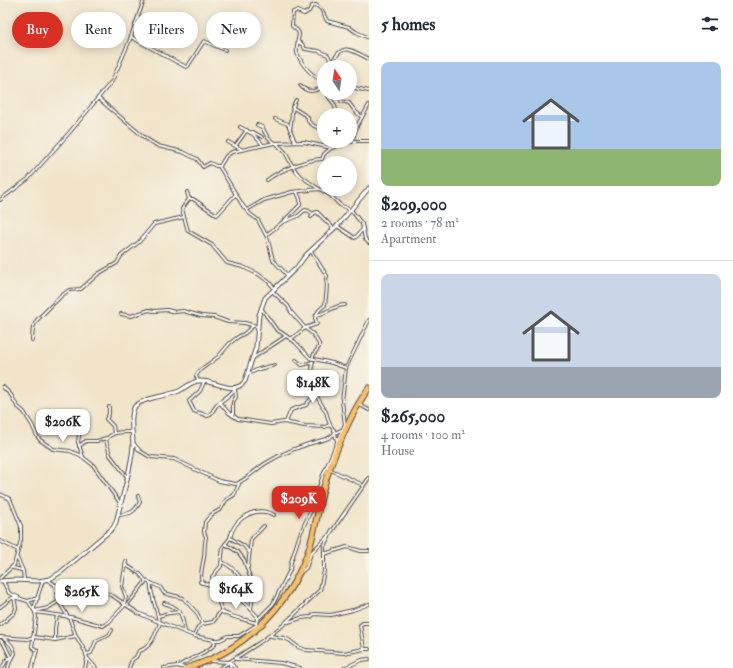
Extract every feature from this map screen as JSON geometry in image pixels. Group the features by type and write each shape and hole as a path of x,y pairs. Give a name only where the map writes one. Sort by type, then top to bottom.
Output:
{"highway":[{"path":"186,668 193,667 208,660 238,643 279,604 297,575 308,551 330,469 344,428 369,388"}],"street":[{"path":"0,200 28,179 62,142 112,81 131,37 144,0"},
{"path":"317,78 302,61 297,52 299,32 292,25 293,12 297,11 304,14 312,6 316,5 321,9 327,21 349,27 369,38"},
{"path":"131,37 187,67 204,41 225,50"},
{"path":"298,42 303,45 305,49 319,51 328,55 330,60"},
{"path":"333,60 342,50 348,49 369,59"},
{"path":"300,84 303,88 317,91"},
{"path":"357,88 369,91"},
{"path":"98,98 138,133 158,146 187,154 197,159 203,167 210,163 219,166 247,210 258,220 266,235 274,262 288,276"},
{"path":"290,128 292,122 292,107 296,100"},
{"path":"341,101 349,103 356,112 362,116"},
{"path":"357,129 362,116 369,105"},
{"path":"292,107 308,117 308,121 317,127"},
{"path":"275,119 287,123 295,142"},
{"path":"257,125 263,128 267,136 285,152 298,174 317,188"},
{"path":"240,127 251,133 263,145"},
{"path":"236,145 247,130"},
{"path":"251,133 253,132 262,137"},
{"path":"259,140 262,137 267,136"},
{"path":"357,142 369,141"},
{"path":"228,142 241,149"},
{"path":"219,166 228,154 241,149 275,143 304,142 317,145"},
{"path":"267,180 275,173 303,162 322,159 324,154 331,148"},
{"path":"204,382 200,391 189,400 192,409 195,412 209,416 220,403 244,383 256,347 256,326 265,298 336,227 369,188"},
{"path":"247,210 264,200 297,192 317,189"},
{"path":"187,192 189,199"},
{"path":"266,235 284,221 300,205 300,199 297,192"},
{"path":"189,199 193,199 216,215 236,194"},
{"path":"330,196 340,205 347,208 362,224 366,239 369,243"},
{"path":"189,199 182,209 188,231 212,245 227,263 243,267 258,274 269,282 273,290 288,306 290,312 313,334 320,345 312,361 315,394 326,412 337,441"},
{"path":"284,221 298,216 305,210 312,215 317,212 336,227 355,238 363,229"},
{"path":"32,340 33,327 37,320 60,296 69,290 76,291 81,289 98,274 117,263 121,256 140,241 154,224 184,217"},
{"path":"291,339 305,328 317,324 315,318 316,315 325,305 327,296 327,276 311,251"},
{"path":"316,315 345,305"},
{"path":"261,307 273,326 291,339 312,361"},
{"path":"121,314 131,316 149,310 183,311 201,316 214,317 228,322 256,326"},
{"path":"257,620 273,604 290,570 300,534 310,514 323,475 344,428 342,401 346,368 369,320"},
{"path":"198,381 196,376 200,370 218,356 233,341 256,326"},
{"path":"252,358 286,336"},
{"path":"296,360 302,365 316,360 332,363 346,368"},
{"path":"248,374 255,370 275,365"},
{"path":"1,580 48,580 61,572 111,531 116,523 127,477 133,444 133,412 139,403 178,391 198,381 236,389"},
{"path":"3,387 11,394 17,406 24,412 40,440 53,449 70,451 96,467 120,503"},
{"path":"233,416 233,402 236,398 236,389"},
{"path":"286,422 291,410 306,405 315,394"},
{"path":"220,403 238,419 271,424 286,422 305,426 325,427 330,425"},
{"path":"359,404 369,410"},
{"path":"108,407 109,414 106,419 113,427 114,433"},
{"path":"81,422 78,442 83,458"},
{"path":"133,444 140,451 152,458 174,459 219,480 233,484 239,483 270,461 288,452 328,438 334,432 344,428"},
{"path":"79,446 86,441 97,441 114,433 133,432"},
{"path":"106,438 110,455 127,477"},
{"path":"330,469 361,484 363,487"},
{"path":"297,575 306,568 311,554 326,539 369,478"},
{"path":"239,483 234,495 228,499 221,509 211,515 204,524 204,532 206,537 204,544 204,557 201,568 201,583 226,590 251,609 257,616 256,626"},
{"path":"0,494 10,499 21,526 21,540 15,563 13,568 1,580"},
{"path":"118,515 131,513 140,502 138,496"},
{"path":"216,586 212,576 221,567 223,547 230,538 236,522 251,513 260,511 266,511 274,515"},
{"path":"248,569 251,537 264,526"},
{"path":"220,668 270,636 320,590 324,571 325,543 332,530"},
{"path":"230,538 244,546 249,552"},
{"path":"0,542 18,550"},
{"path":"224,544 240,554 248,569 254,588 251,609"},
{"path":"324,554 347,547 360,551 369,551"},
{"path":"17,555 25,581"},
{"path":"125,605 126,597 122,586 126,561"},
{"path":"222,562 238,572 253,598"},
{"path":"126,565 140,574 146,582 160,587 166,594 183,598 197,613 202,624"},
{"path":"13,568 22,570"},
{"path":"1,580 9,594 28,601 35,611 57,614 104,625 109,622 146,582"},
{"path":"32,668 37,650 32,648 36,617 35,611 43,580"},
{"path":"48,580 55,585 110,594 138,613 194,636 220,640 228,636 239,636 256,626"},
{"path":"129,668 132,660 136,657 139,651 145,648 156,633 160,622 150,589 151,583"},
{"path":"55,585 56,594 59,601 69,617 76,636 86,654 87,659 85,668"},
{"path":"194,636 196,629 202,624 214,621 221,611 219,602 226,590"},
{"path":"0,607 14,597 22,598"},
{"path":"0,625 14,613 16,608 14,597"},
{"path":"28,601 38,598"},
{"path":"35,611 48,608 59,601"},
{"path":"164,603 174,606 180,612 185,632"},
{"path":"286,622 311,617 314,614 331,615 353,610 369,604"},
{"path":"221,611 234,617 247,619 256,626"},
{"path":"158,616 180,612"},
{"path":"55,640 57,614"},
{"path":"364,649 360,625 363,623 369,623"},
{"path":"86,654 91,653 95,642 110,636 112,630"},
{"path":"1,639 9,637 27,639 34,637 55,640 76,636"},
{"path":"270,636 284,638 306,650 344,653 369,649"},
{"path":"1,639 10,643 15,653 8,667 11,668"},
{"path":"1,639 12,660"},
{"path":"179,666 194,656 211,648 215,642 213,640"},
{"path":"2,668 15,653"},
{"path":"234,658 281,663 300,668"},
{"path":"344,668 369,658"},
{"path":"87,659 96,668"},
{"path":"208,660 211,662 230,662"},
{"path":"230,662 231,668"},
{"path":"230,662 235,668"},
{"path":"164,668 169,666 186,668"}]}
